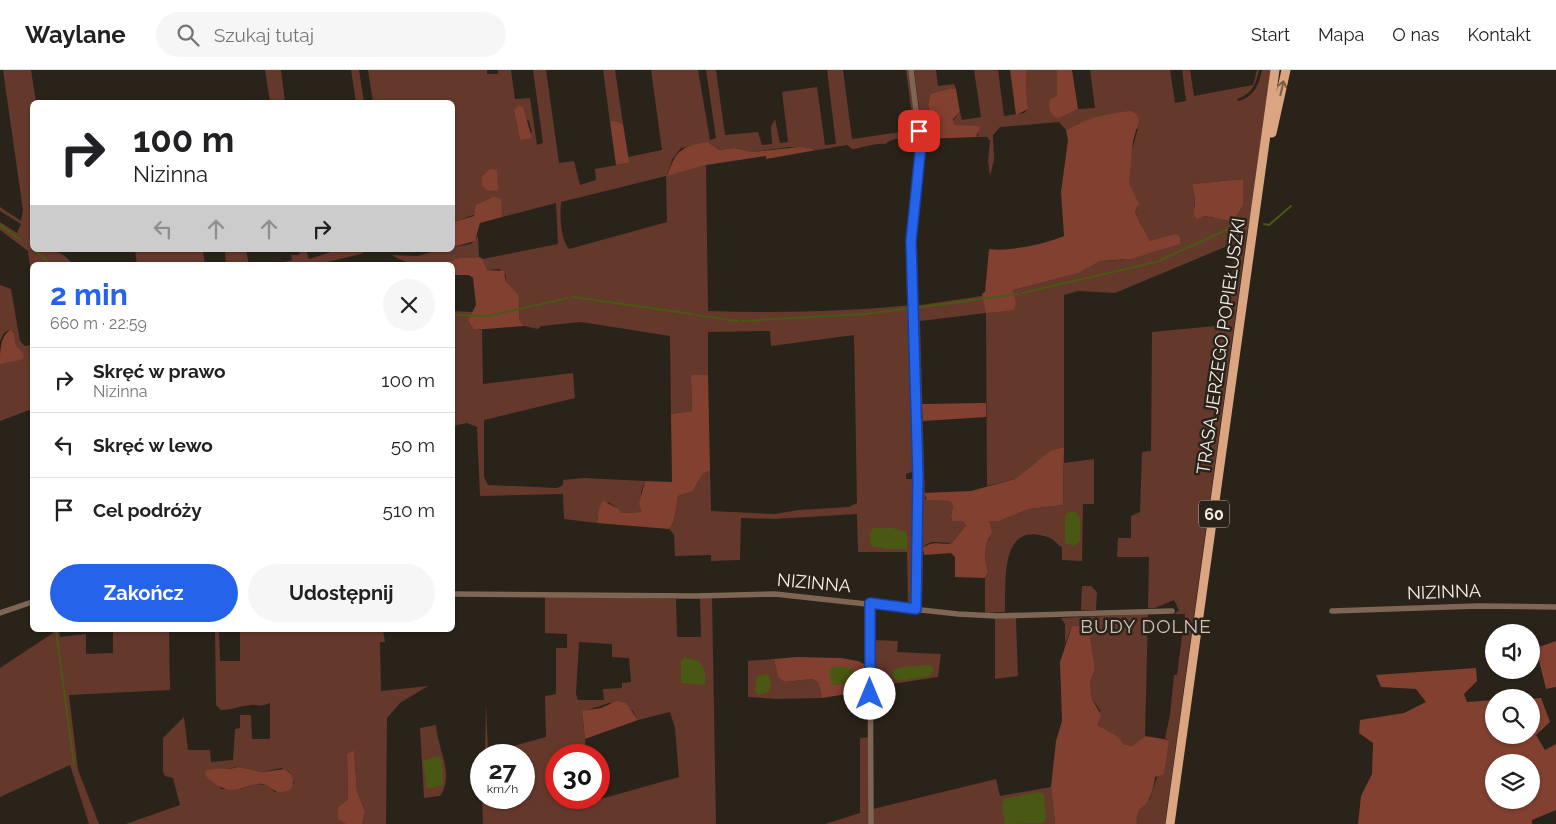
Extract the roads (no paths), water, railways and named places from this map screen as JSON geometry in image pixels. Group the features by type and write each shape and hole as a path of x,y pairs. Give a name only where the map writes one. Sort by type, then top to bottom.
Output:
{"main road":[{"name":"TRASA JERZEGO POPIEŁUSZKI","path":"1170,824 1276,70"},
{"name":"TRASA JERZEGO POPIEŁUSZKI","path":"1263,170 1286,70"}],"street":[{"path":"911,70 921,145 911,241 918,483 916,609"},
{"name":"NIZINNA","path":"455,594 695,596 775,594 996,616 1172,611"},
{"path":"0,613 30,603"},
{"path":"870,603 871,824"},
{"name":"NIZINNA","path":"1332,611 1469,606 1556,607"}],"waterway":[{"path":"1264,224 1269,225 1291,206"},
{"path":"1022,293 1156,262 1246,221"},
{"path":"0,225 21,240"},
{"path":"36,252 48,262"},
{"path":"915,308 1018,294"},
{"path":"573,297 691,314"},
{"path":"455,315 488,316 568,298"},
{"path":"742,321 866,314 911,308"},
{"path":"696,315 738,321"},
{"path":"56,632 74,765"}],"district":[{"name":"BUDY DOLNE","path":"1146,626"}]}
